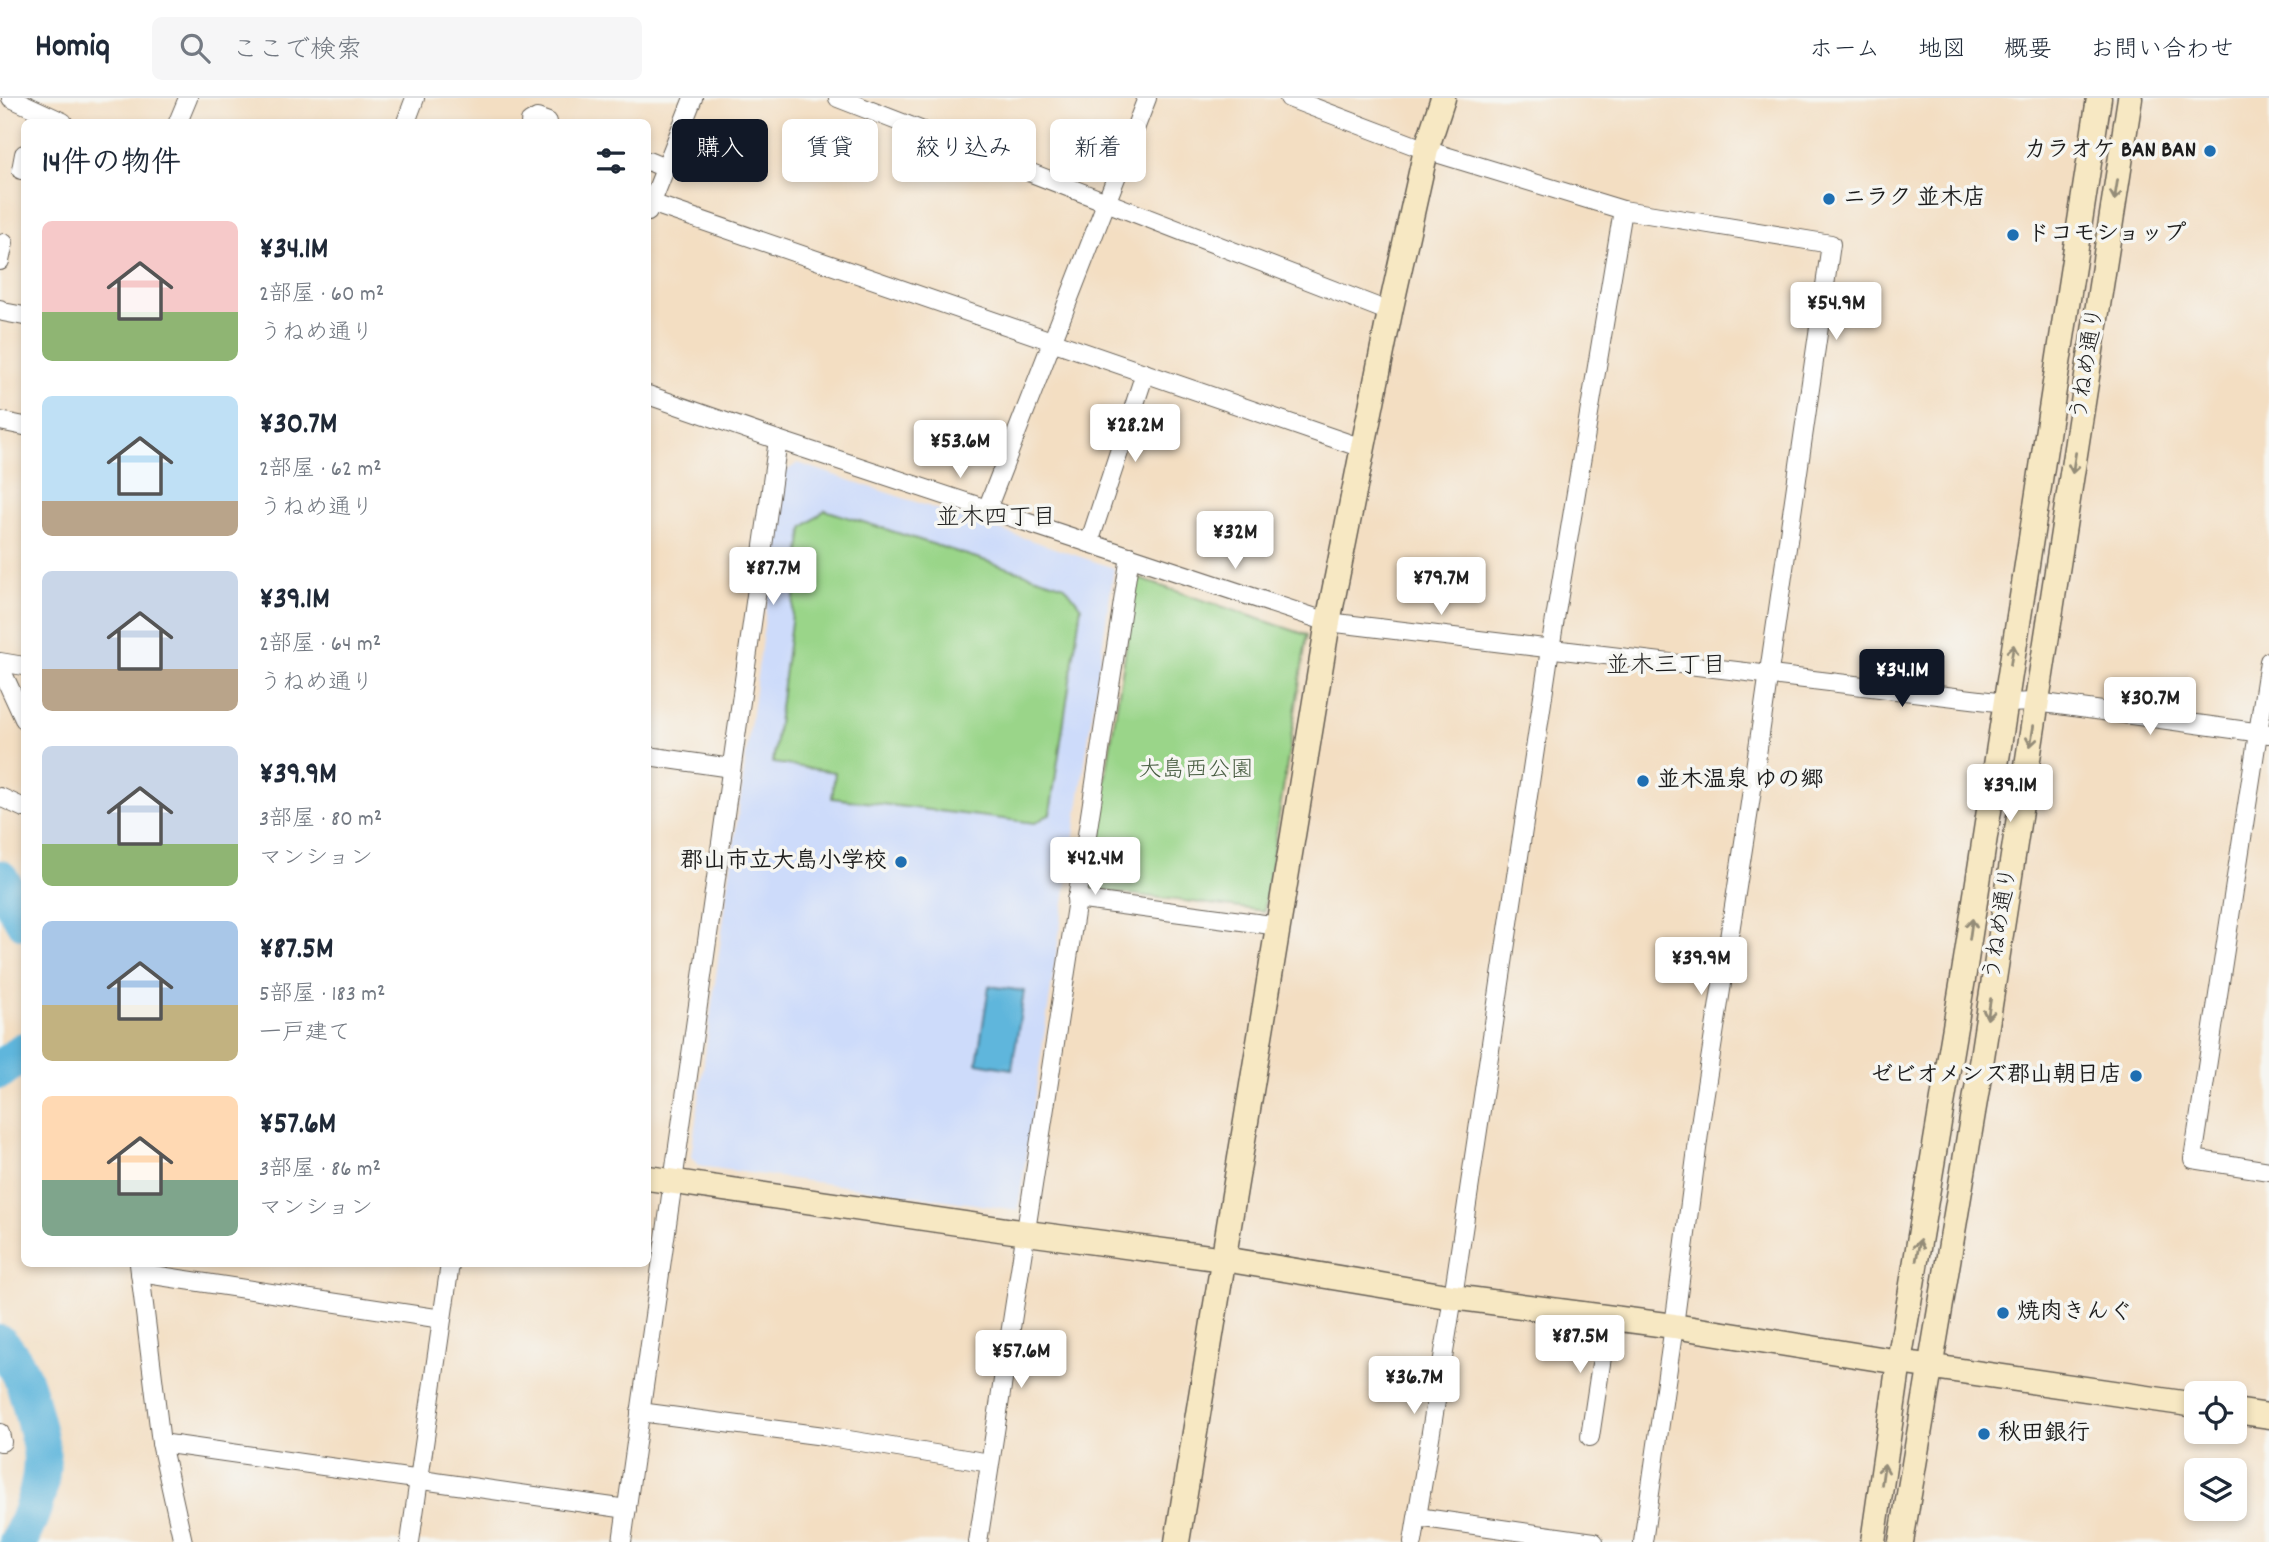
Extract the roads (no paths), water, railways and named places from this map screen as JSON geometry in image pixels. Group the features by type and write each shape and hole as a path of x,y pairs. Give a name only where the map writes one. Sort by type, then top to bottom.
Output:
{"street":[{"path":"11,98 32,116"},
{"path":"179,119 188,98"},
{"path":"407,119 415,98"},
{"path":"651,202 693,98"},
{"path":"838,98 1391,312"},
{"path":"987,509 1147,98"},
{"path":"1289,98 1426,150 1623,210 1831,244 1702,1118 1643,1542"},
{"path":"1177,1542 1328,622 1426,150 1443,98"},
{"name":"うねめ通り","path":"1873,1542 1899,1362 1963,979 2099,98"},
{"name":"うねめ通り","path":"1901,1542 1978,1083 2130,98"},
{"path":"651,162 665,168"},
{"path":"651,208 1362,448"},
{"path":"1413,1542 1453,1297 1550,649 1623,210"},
{"path":"0,261 4,243"},
{"path":"0,309 21,315"},
{"path":"1089,543 1145,373"},
{"path":"651,396 1328,622 2005,703 2037,702 2263,734"},
{"path":"0,421 21,425"},
{"path":"622,1542 778,440"},
{"path":"978,1542 1130,556"},
{"path":"2269,661 2263,734 2193,1159 2269,1171"},
{"path":"21,666 0,665 21,712"},
{"path":"651,756 731,768"},
{"path":"0,797 21,807"},
{"path":"1076,899 1279,926"},
{"path":"651,1178 1224,1259 1453,1297 1674,1326 2184,1403"},
{"path":"411,1542 450,1267"},
{"path":"183,1542 161,1443 140,1268 442,1319"},
{"path":"1590,1437 1608,1317"},
{"path":"640,1412 824,1436 990,1463"},
{"path":"2247,1412 2269,1416"},
{"path":"0,1433 0,1442"},
{"path":"161,1443 626,1509"},
{"path":"1417,1517 1594,1542"}],"water":[{"path":"989,986 1024,991 1012,1069 977,1063"}],"waterway":[{"path":"0,879 21,916"},
{"path":"0,1070 21,1053"},
{"path":"0,1344 12,1358 23,1381 41,1449 41,1473 36,1497 18,1542"}],"place":[{"name":"カラオケ BAN BAN","path":"2210,151"},
{"name":"ニラク 並木店","path":"1829,199"},
{"name":"ドコモショップ","path":"2013,235"},
{"name":"並木温泉 ゆの郷","path":"1643,781"},
{"name":"郡山市立大島小学校","path":"901,862"},
{"name":"ゼビオメンズ郡山朝日店","path":"2136,1076"},
{"name":"焼肉きんぐ","path":"2003,1313"},
{"name":"秋田銀行","path":"1984,1434"}],"district":[{"name":"並木四丁目","path":"996,519"},
{"name":"並木三丁目","path":"1666,667"}],"park label":[{"name":"大島西公園","path":"1196,771"}]}
